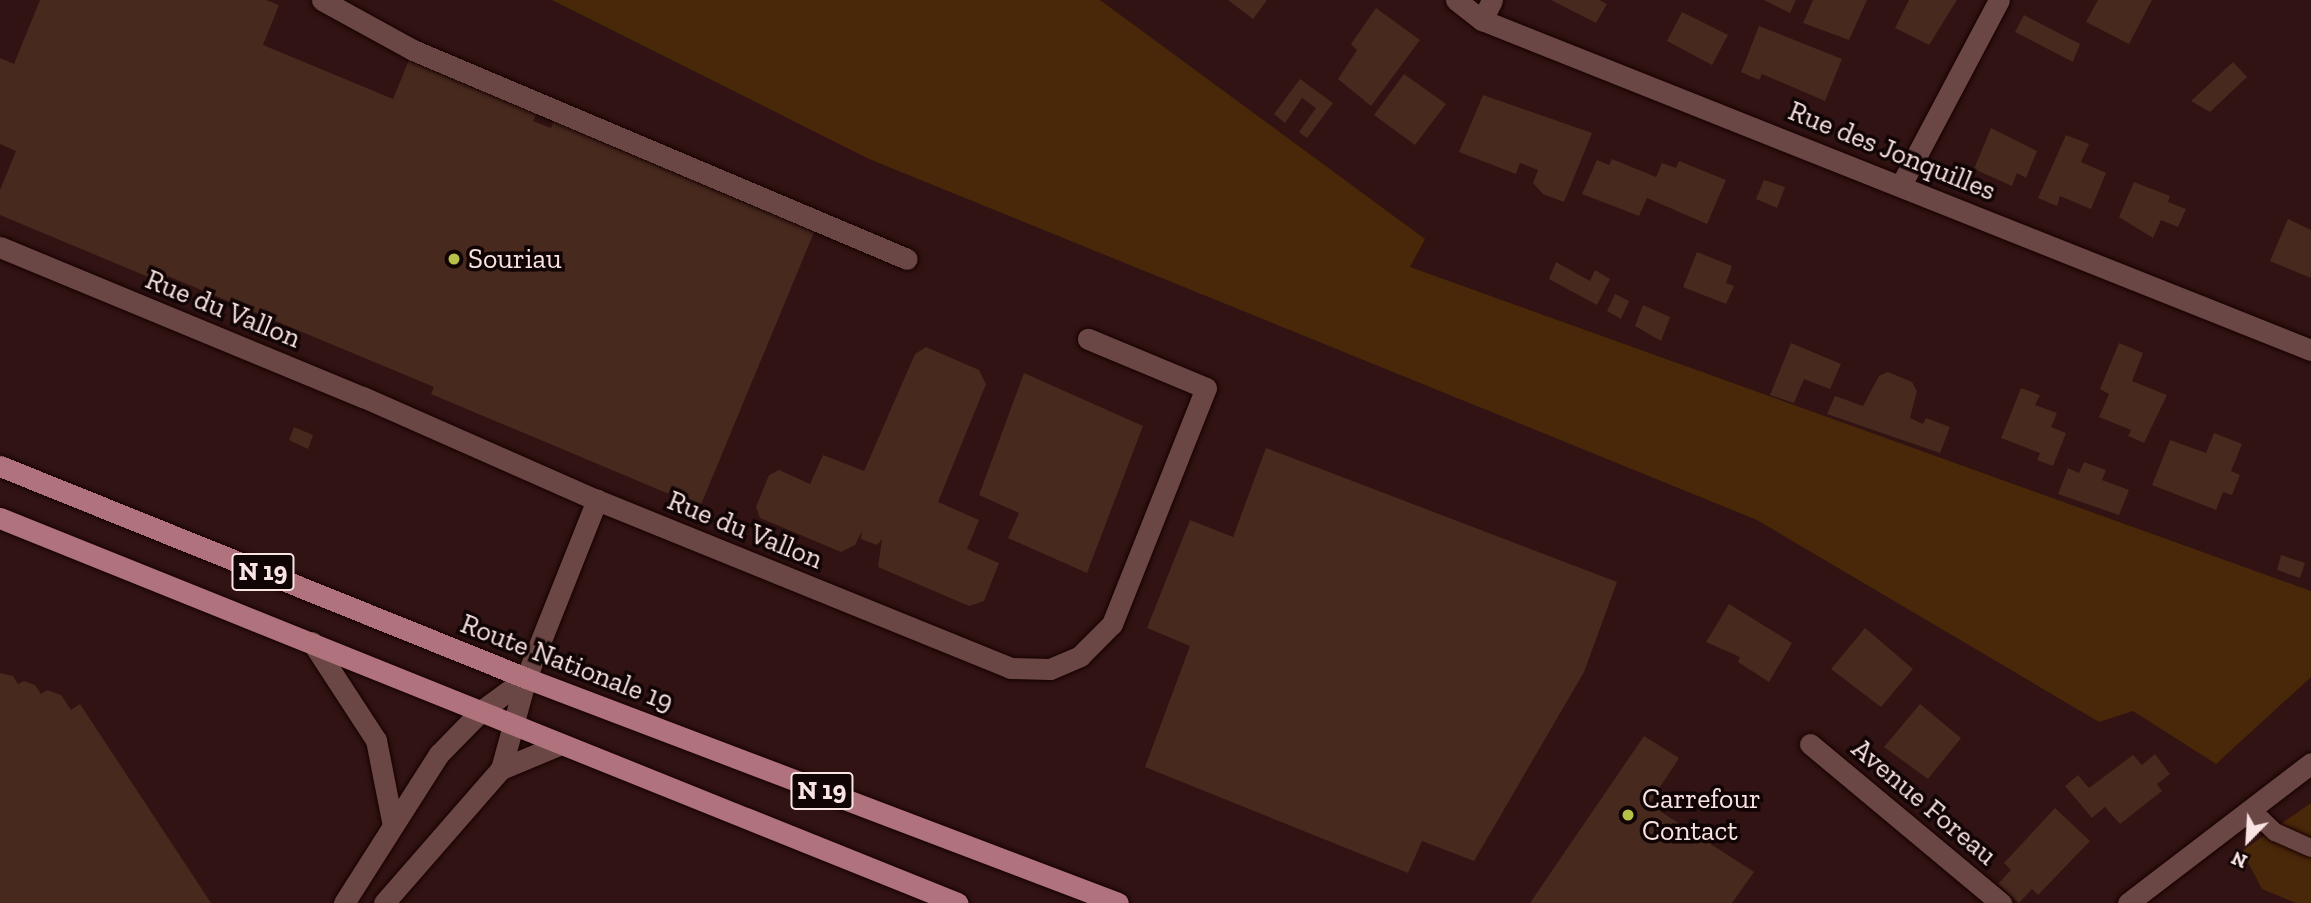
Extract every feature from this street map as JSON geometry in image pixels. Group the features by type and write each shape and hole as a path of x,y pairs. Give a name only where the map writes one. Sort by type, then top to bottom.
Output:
{"main road":[{"name":"Route Nationale 19","path":"0,466 526,678 1118,903"},
{"name":"N 19","path":"0,518 957,903"}],"street":[{"path":"322,0 413,50 907,259"},
{"name":"Rue des Jonquilles","path":"1456,0 1482,20 2311,350"},
{"path":"1482,20 1492,0"},
{"path":"1901,185 1999,0"},
{"name":"Rue du Vallon","path":"0,247 363,397 597,500 1010,668 1050,669 1080,656 1112,624 1206,388 1088,339"},
{"path":"384,903 501,769 526,678 597,500"},
{"path":"312,642 376,740 392,821"},
{"path":"344,903 392,821 439,754 481,711 526,678"},
{"path":"501,769 561,744"},
{"name":"Avenue Foreau","path":"1811,744 2001,903"},
{"path":"2127,903 2311,764"}],"lane":[{"path":"2252,810 2276,832 2311,848"}],"shaded area":[{"path":"552,0 1100,0 1425,239 1410,267 2311,591 2311,677 2216,764 2133,711 2099,722 1757,520 869,159"},
{"path":"2311,803 2311,903 2296,903 2262,889 2242,851"}],"building":[{"name":"Souriau","path":"40,0 266,0 279,5 263,45 393,99 409,60 537,113 533,121 551,128 554,120 815,230 700,507 431,394 434,387 168,276 165,284 0,215 0,190 16,151 0,144 0,58 14,64"},
{"path":"1228,0 1267,0 1253,19"},
{"path":"1551,0 1599,0 1607,4 1596,23"},
{"path":"1764,0 1796,0 1790,13"},
{"path":"1813,0 1867,0 1849,40 1803,23"},
{"path":"1909,0 1957,0 1929,45 1895,28"},
{"path":"2098,0 2152,0 2129,44 2086,22"},
{"path":"1376,8 1420,40 1371,106 1338,79 1357,50 1351,44"},
{"path":"1682,12 1728,35 1712,65 1667,41"},
{"path":"2024,15 2080,44 2073,62 2015,32"},
{"path":"1759,26 1842,59 1825,101 1762,74 1759,80 1741,72"},
{"path":"2233,62 2247,77 2210,112 2191,101"},
{"path":"1404,74 1446,104 1415,145 1374,115"},
{"path":"1300,79 1333,103 1307,138 1299,132 1316,108 1302,98 1285,123 1274,114"},
{"path":"1483,95 1592,133 1564,202 1543,194 1533,183 1538,170 1520,163 1516,174 1459,152"},
{"path":"1991,128 2037,151 2026,178 2017,173 2012,186 1974,169"},
{"path":"2066,135 2089,144 2081,162 2106,173 2091,209 2060,196 2057,206 2038,198"},
{"path":"1612,159 1656,177 1662,163 1676,168 1679,161 1726,180 1707,224 1647,198 1639,216 1582,194 1597,160 1609,165"},
{"path":"1764,180 1785,187 1777,208 1756,199"},
{"path":"2134,182 2170,196 2168,202 2186,209 2178,227 2161,220 2153,238 2119,217"},
{"path":"2288,219 2311,230 2311,278 2270,261"},
{"path":"1697,252 1732,266 1726,283 1734,286 1726,304 1683,287"},
{"path":"1556,262 1590,281 1595,270 1610,279 1597,305 1549,279"},
{"path":"1615,294 1629,301 1621,319 1607,311"},
{"path":"1643,305 1670,317 1661,341 1635,326"},
{"path":"1791,343 1841,364 1830,389 1804,379 1794,403 1770,395"},
{"path":"2119,343 2143,353 2132,381 2167,395 2144,443 2128,436 2131,430 2099,417 2109,394 2100,389"},
{"path":"926,347 979,370 986,384 938,502 979,520 967,549 999,563 984,601 969,606 878,567 882,539 877,545 861,539 862,531 855,545 841,552 760,518 756,507 769,475 779,470 810,484 823,455 864,471 915,354"},
{"path":"1888,372 1912,382 1917,391 1910,418 1923,424 1926,418 1950,427 1940,453 1827,414 1835,396 1863,406 1879,376"},
{"path":"1024,373 1143,426 1087,573 1008,538 1019,513 979,495"},
{"path":"2021,388 2040,395 2035,405 2057,413 2051,427 2066,433 2053,466 2037,460 2040,453 2001,438"},
{"path":"294,427 313,435 308,449 289,440"},
{"path":"2214,433 2242,444 2231,471 2240,475 2232,495 2223,492 2216,510 2152,485 2170,440 2206,453"},
{"path":"1266,448 1617,582 1584,672 1474,861 1422,841 1408,873 1145,767 1190,646 1147,628 1190,520 1233,537"},
{"path":"2084,462 2106,470 2102,480 2129,490 2119,515 2058,494 2068,468 2079,473"},
{"path":"2281,555 2305,563 2300,578 2277,570"},
{"path":"1729,604 1792,643 1769,682 1738,662 1740,657 1706,642"},
{"path":"1865,628 1913,669 1881,707 1831,669"},
{"path":"0,673 13,676 18,684 24,681 35,685 41,694 47,690 61,695 71,710 80,704 211,903 0,903"},
{"path":"1920,704 1961,738 1928,779 1884,747"},
{"name":"Carrefour Contact","path":"1644,736 1679,758 1649,804 1754,872 1732,903 1530,903"},
{"path":"2155,754 2170,774 2157,784 2162,791 2120,824 2105,807 2092,818 2065,786 2078,775 2089,788 2133,755 2142,765"},
{"path":"2055,808 2090,841 2038,895 2032,889 2019,903 1998,884 2011,870 2004,863"}],"place":[{"name":"Souriau","path":"454,259"},
{"name":"Carrefour Contact","path":"1628,815"}]}
